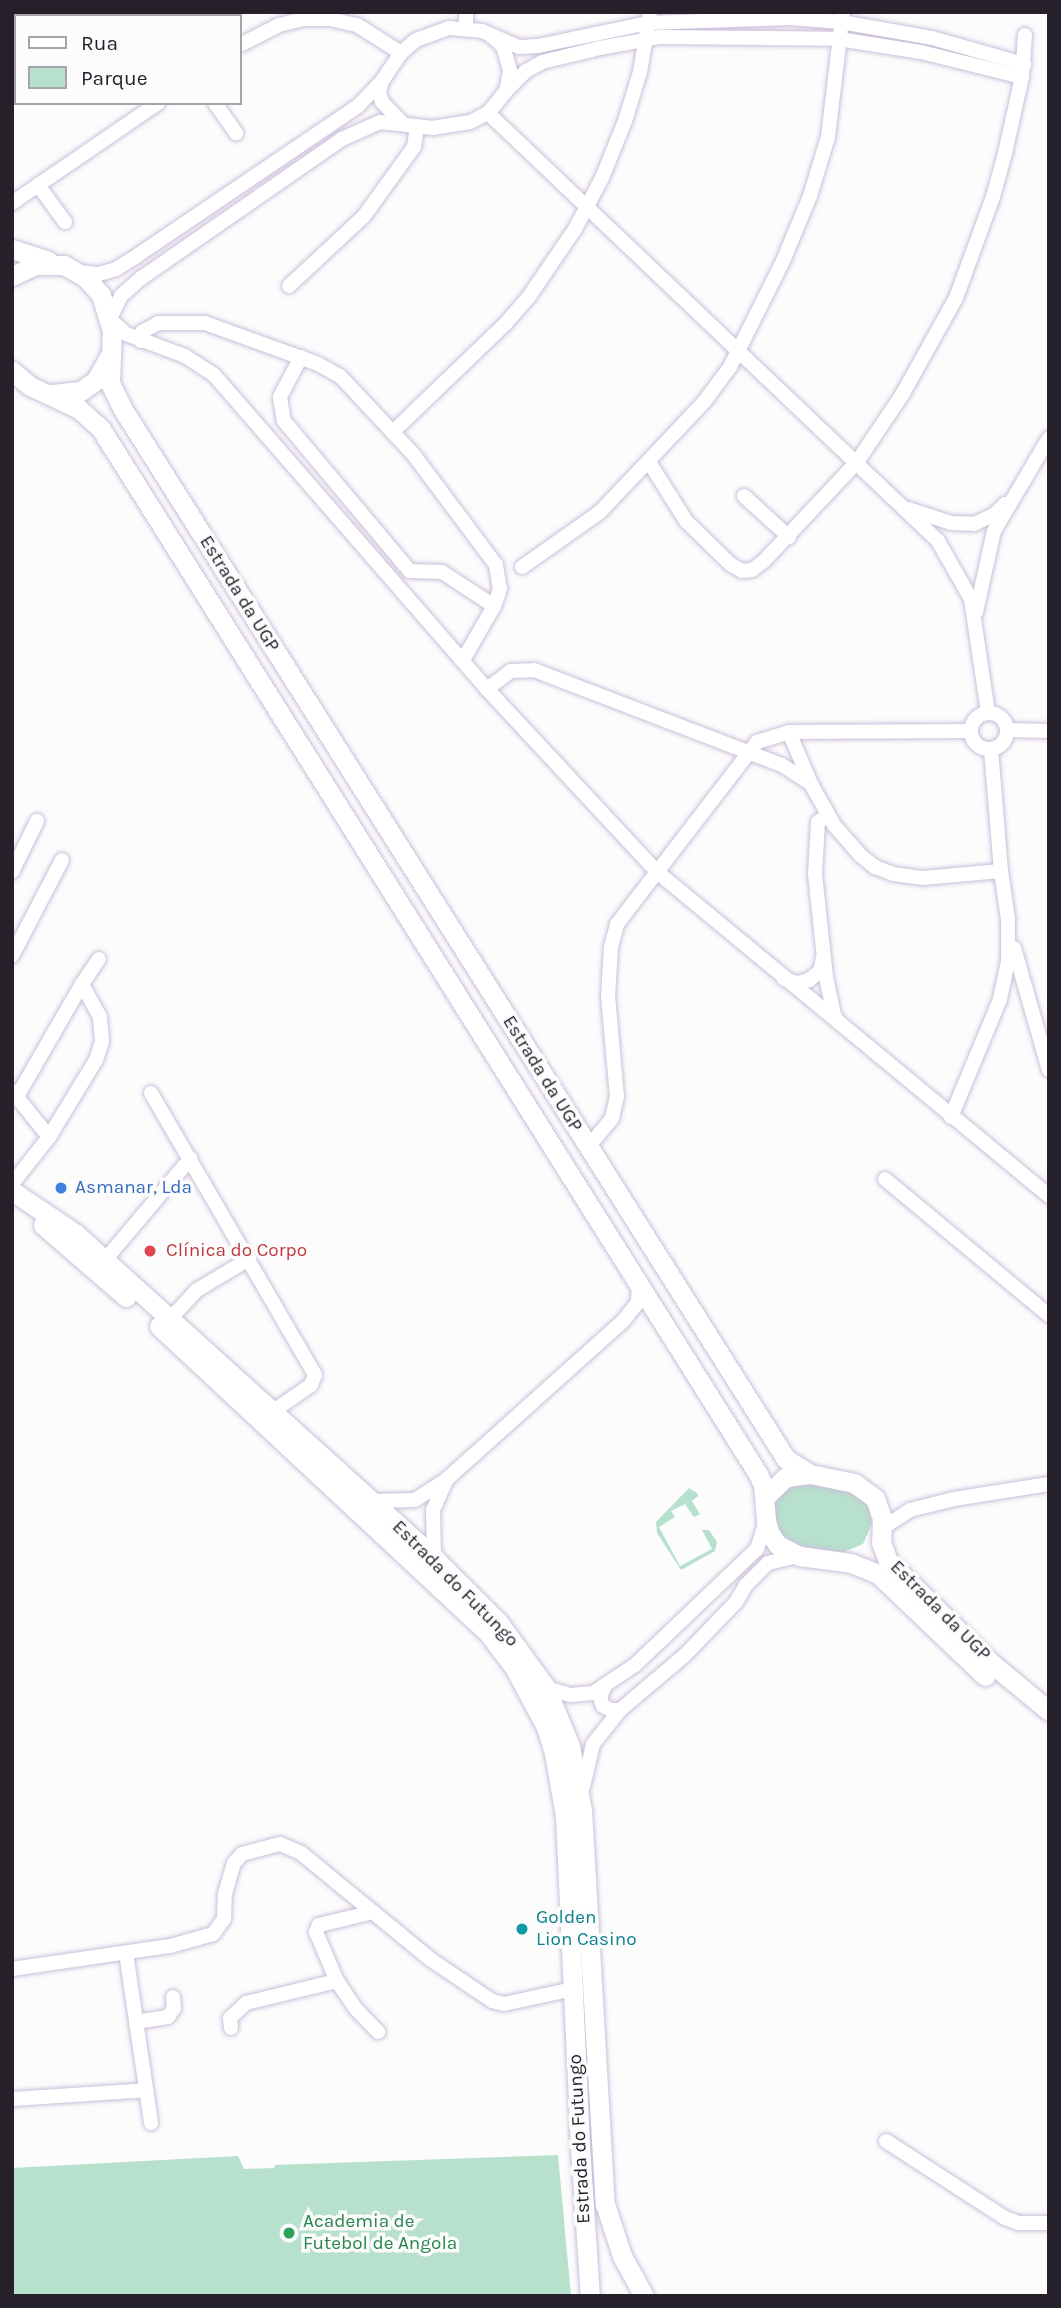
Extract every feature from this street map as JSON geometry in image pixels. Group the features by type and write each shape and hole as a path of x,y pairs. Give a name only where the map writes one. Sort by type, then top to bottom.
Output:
{"main road":[{"path":"12,249 30,257 59,264"},
{"name":"Estrada da UGP","path":"12,276 30,266 59,264 79,272 101,295 110,319 110,383 122,408 786,1459 810,1474 854,1483 875,1498 880,1509 884,1552 895,1569 991,1663 1049,1711"},
{"name":"Estrada da UGP","path":"48,393 60,396 81,391 96,380 109,357"},
{"name":"Estrada da UGP","path":"16,377 79,409 101,429 758,1474 765,1497"},
{"name":"Estrada do Futungo","path":"12,1191 76,1234 434,1558 499,1623 546,1688 570,1746 582,1810 605,2204 632,2278 644,2296"},
{"name":"Estrada do Futungo","path":"12,1206 50,1231 161,1329 443,1588 489,1633 514,1667 546,1727 554,1753 565,1816 590,2296"},
{"path":"810,1474 786,1477 765,1497 766,1521 778,1545 800,1556 851,1563 872,1548 881,1529"},
{"name":"Estrada da UGP","path":"851,1563 886,1580 1002,1690 1049,1727"}],"street":[{"path":"466,12 466,28"},
{"path":"399,425 506,323 551,266 603,178 625,121 646,40 649,17"},
{"path":"79,272 99,274 116,269 358,106 382,81 401,53 432,33 466,28 489,34 519,47 538,46 649,17 842,17 932,38 1023,70"},
{"path":"523,567 600,512 704,402 738,351 783,261 810,196 828,136 842,17"},
{"path":"242,44 279,25 303,19 330,19 357,25 401,53"},
{"path":"489,34 503,46 509,61 506,91"},
{"path":"649,462 686,521 720,555 742,571 752,570 789,537 857,462 902,395 956,298 993,197 1023,70 1026,34"},
{"path":"1023,70 839,39 739,37 646,40 542,62 526,71 488,113 470,122 447,126 380,122 342,139 141,278 121,296 110,319 126,334 186,356 214,375 487,689 656,871 1049,1196"},
{"path":"289,286 364,216 414,147 410,125 382,102 379,92 382,81"},
{"path":"12,203 155,105"},
{"path":"216,105 236,133"},
{"path":"488,113 857,462 948,554 964,583 975,617 988,713"},
{"path":"38,185 65,222"},
{"path":"141,341 142,332 158,323 205,323 301,357 340,376 413,454 496,565 500,589 494,606 463,660"},
{"path":"109,357 123,344 141,341"},
{"path":"301,357 280,397 284,421 411,571 442,572 494,606"},
{"path":"975,617 994,531 1049,438"},
{"path":"903,508 951,523 974,524 995,513 1014,495"},
{"path":"744,496 789,537"},
{"path":"487,689 511,671 534,670 782,765 811,784"},
{"path":"988,713 1003,719 1007,730 1004,741 991,749 979,746 971,731 978,717 988,713"},
{"path":"1007,730 1049,731"},
{"path":"588,1147 612,1118 617,1097 608,997 611,947 617,924 749,752 768,737 789,732 971,731"},
{"path":"789,732 811,784 828,815 860,855 893,874 923,878 1000,871"},
{"path":"991,749 1000,871 1017,967 1049,1070"},
{"path":"828,815 818,822 816,874 832,1008 842,1027"},
{"path":"12,872 37,821"},
{"path":"12,956 62,860"},
{"path":"951,1117 1000,999 1008,960 1009,919"},
{"path":"783,978 797,983 809,980 820,971 824,957"},
{"path":"49,1137 15,1093 99,958"},
{"path":"12,1184 49,1137 96,1060 102,1041 100,1017 82,984"},
{"path":"151,1093 315,1375 311,1385 272,1412"},
{"path":"105,1260 191,1158"},
{"path":"885,1179 1049,1315"},
{"path":"170,1319 197,1290 248,1259"},
{"path":"372,1501 415,1500 447,1479 624,1320 638,1302 639,1284"},
{"path":"624,1320 644,1312 654,1314 662,1321"},
{"path":"434,1558 433,1510 447,1479"},
{"path":"881,1529 910,1510 954,1499 1049,1484"},
{"path":"875,1498 892,1507 910,1510"},
{"path":"546,1688 579,1695 604,1688 635,1665 757,1549 766,1521"},
{"path":"582,1810 588,1753 600,1732 620,1710 685,1655 736,1602 746,1585 768,1563 781,1558 800,1556"},
{"path":"604,1688 600,1697 603,1706 620,1710"},
{"path":"12,1969 126,1953 213,1934 224,1919 225,1894 233,1863 242,1854 269,1844 280,1844 300,1853 430,1959 492,2001 504,2004 573,1989"},
{"path":"373,1912 317,1926 316,1932 337,1981 356,2008 378,2032"},
{"path":"126,1953 151,2123"},
{"path":"231,2028 230,2018 246,2003 337,1981"},
{"path":"136,2022 168,2017 174,2008 173,1997"},
{"path":"12,2099 146,2090"},
{"path":"886,2141 1005,2217 1019,2223 1049,2223"}],"green space":[{"path":"802,1482 853,1489 868,1503 872,1524 863,1544 844,1552 794,1547 784,1542 770,1512 782,1491"},
{"path":"689,1488 697,1493 698,1496 692,1501 700,1514 694,1517 685,1504 671,1511 675,1517 659,1527 680,1566 712,1549 702,1530 709,1530 717,1542 715,1551 681,1570 657,1533 656,1522"},
{"name":"Academia de Futebol de Angola","path":"558,2155 571,2296 12,2296 12,2168 238,2156 244,2169 274,2168 275,2165"}],"place":[{"name":"Asmanar, Lda","path":"61,1188"},
{"name":"Clínica do Corpo","path":"150,1251"},
{"name":"Golden Lion Casino","path":"522,1929"},
{"name":"Academia de Futebol de Angola","path":"289,2233"}]}
